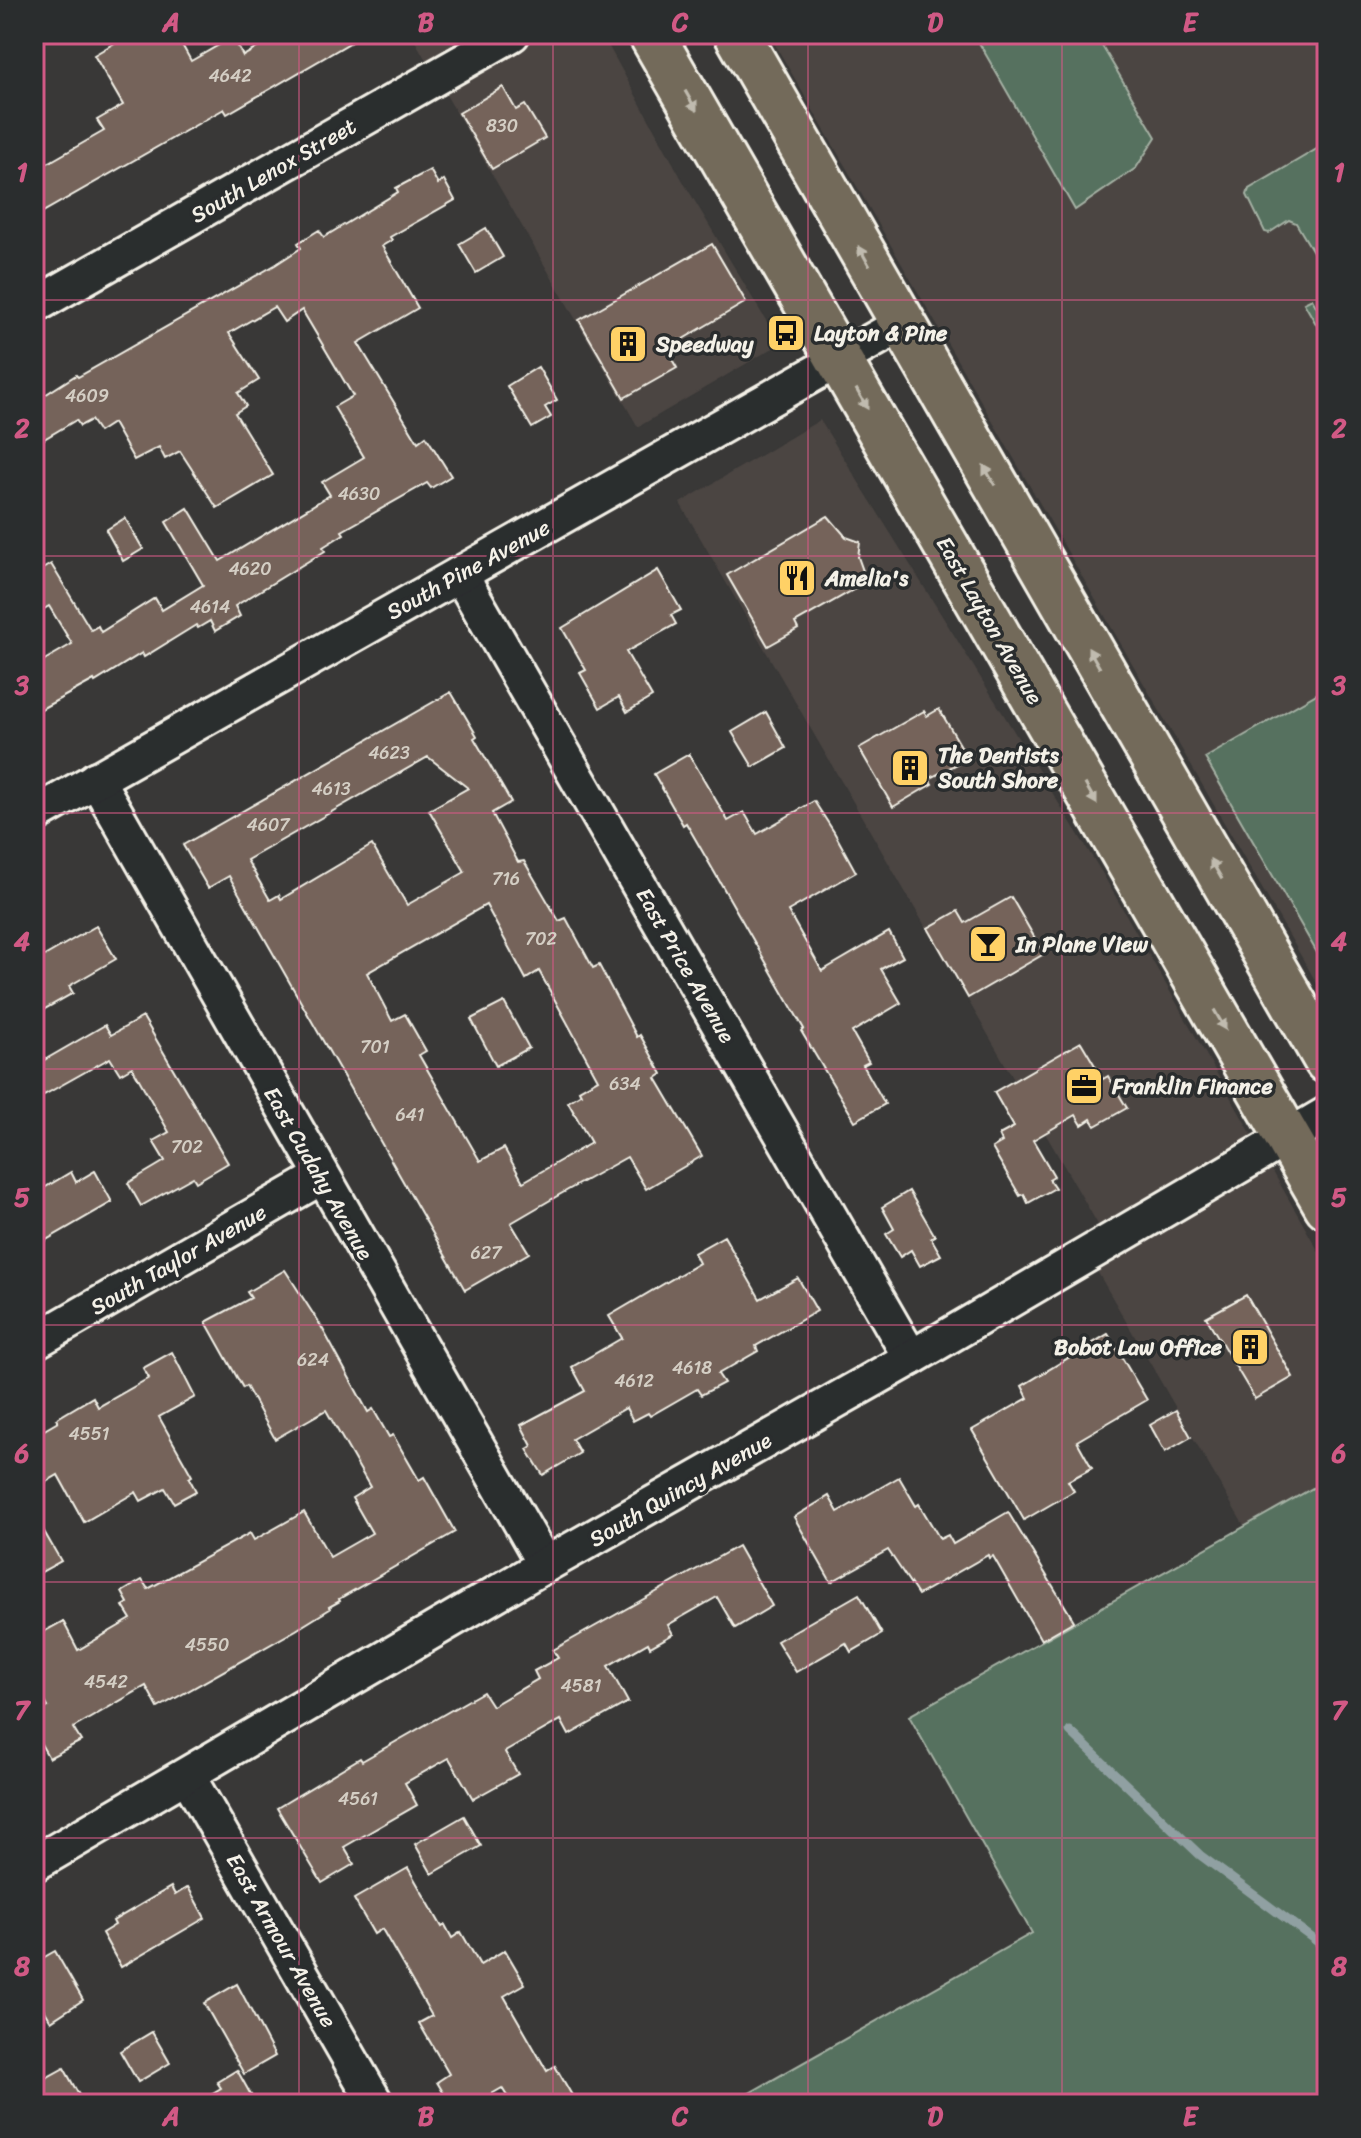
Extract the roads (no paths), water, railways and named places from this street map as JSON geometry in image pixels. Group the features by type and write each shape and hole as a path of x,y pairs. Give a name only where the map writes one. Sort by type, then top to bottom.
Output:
{"main road":[{"name":"East Layton Avenue","path":"651,34 1327,1206"},
{"path":"737,34 1327,1061"}],"street":[{"name":"South Lenox Street","path":"34,306 512,34"},
{"name":"South Pine Avenue","path":"34,815 902,324"},
{"name":"East Price Avenue","path":"460,574 911,1358"},
{"name":"East Cudahy Avenue","path":"96,779 545,1565"},
{"name":"South Quincy Avenue","path":"34,1864 1327,1114"},
{"name":"South Taylor Avenue","path":"34,1342 321,1177"},
{"name":"East Armour Avenue","path":"188,1777 376,2104"}],"waterway":[{"path":"1070,1731 1200,1855 1327,1949"}],"place":[{"name":"Layton & Pine","path":"786,333"},
{"name":"Speedway","path":"628,344"},
{"name":"Amelia's","path":"797,578"},
{"name":"The Dentists South Shore","path":"910,768"},
{"name":"In Plane View","path":"988,944"},
{"name":"Franklin Finance","path":"1084,1086"},
{"name":"Bobot Law Office","path":"1250,1347"}]}
